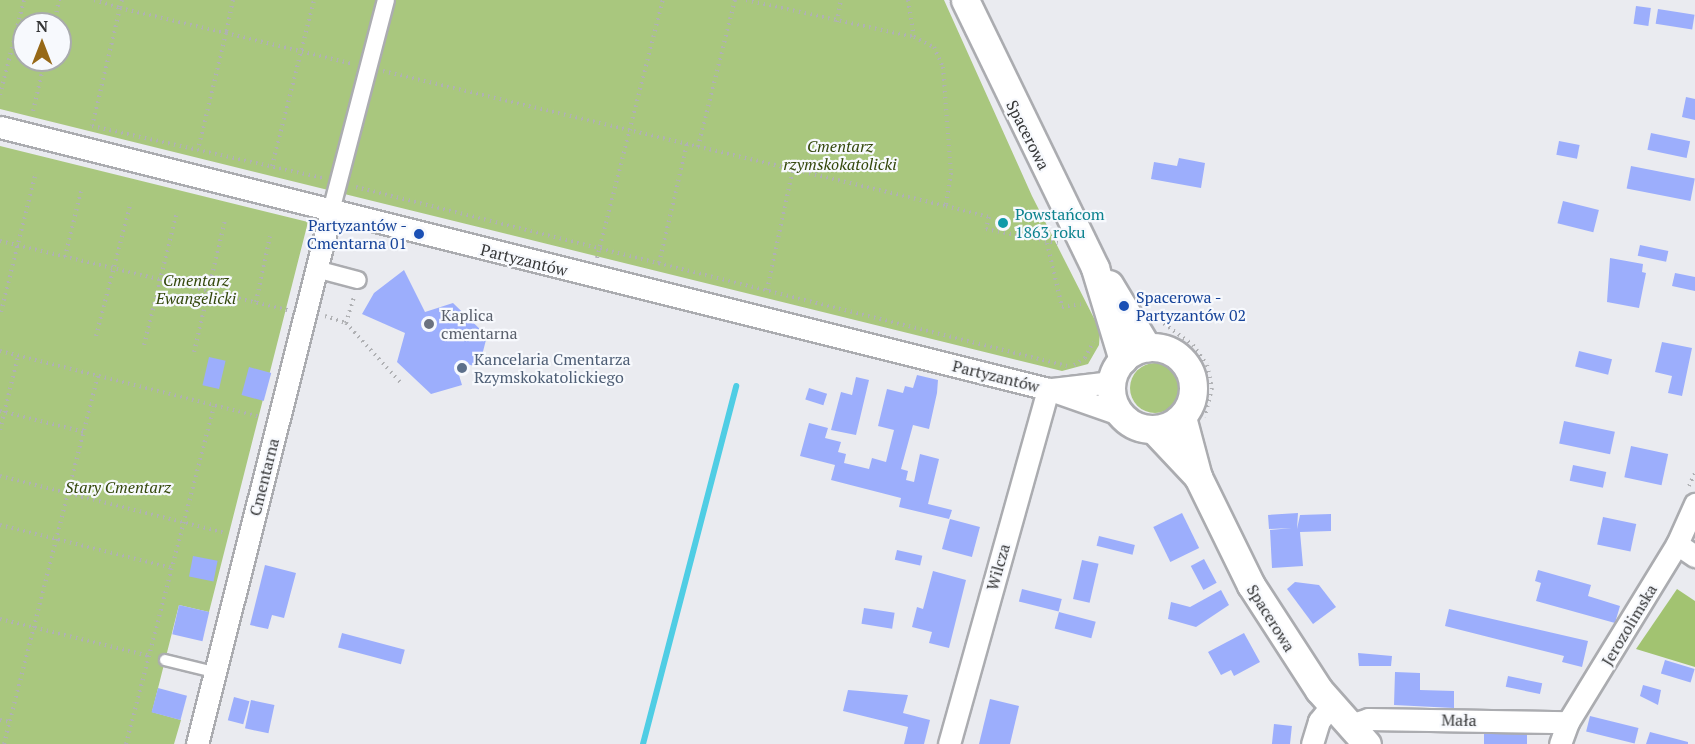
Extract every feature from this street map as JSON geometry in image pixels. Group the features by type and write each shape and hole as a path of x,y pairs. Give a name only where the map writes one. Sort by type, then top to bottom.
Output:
{"street":[{"path":"331,211 386,0"},
{"name":"Spacerowa","path":"965,0 1095,268 1124,306 1147,347"},
{"name":"Partyzantów","path":"0,128 1048,389 1122,415"},
{"name":"Cmentarna","path":"197,744 331,211"},
{"path":"316,268 357,285"},
{"name":"Spacerowa","path":"1095,268 1117,371"},
{"path":"1147,347 1172,352 1189,369 1193,394 1182,417 1153,429 1122,415 1113,399 1117,371 1147,347"},
{"name":"Partyzantów","path":"1048,389 1117,371"},
{"name":"Wilcza","path":"949,744 1048,389"},
{"name":"Spacerowa","path":"1182,417 1198,477 1279,634 1332,705 1359,735"},
{"name":"Spacerowa","path":"1153,429 1198,477"},
{"name":"Jerozolimska","path":"1560,744 1568,722 1677,544 1695,504"},
{"path":"1677,544 1695,556"},
{"path":"1312,744 1319,721 1332,705"},
{"name":"Mała","path":"1359,735 1368,719 1568,722"}],"lane":[{"path":"165,660 214,672"}],"path":[{"path":"0,95 24,0"},
{"path":"94,0 946,206 989,217 986,229 1056,244"},
{"path":"122,0 92,126 272,166 1063,365 1078,364 1085,358 1094,331"},
{"path":"198,150 233,0"},
{"path":"272,166 314,0"},
{"path":"600,249 663,0"},
{"path":"698,147 735,0"},
{"path":"746,0 837,22 914,37 934,47 943,67 951,173 946,206"},
{"path":"837,22 841,0"},
{"path":"908,0 914,37"},
{"path":"33,111 42,72"},
{"path":"659,263 687,144"},
{"path":"767,290 794,169"},
{"path":"1,312 35,176"},
{"path":"65,257 81,192"},
{"path":"96,336 130,202"},
{"path":"144,345 177,212"},
{"path":"194,352 225,220"},
{"path":"256,302 270,236"},
{"path":"0,241 291,311"},
{"path":"1047,243 1062,307 1080,303 1084,311"},
{"path":"346,323 357,285"},
{"path":"319,315 346,323 400,382"},
{"path":"0,351 263,418"},
{"path":"0,430 2,412 18,356"},
{"path":"4,744 58,540 98,376"},
{"path":"126,744 214,406"},
{"path":"2,412 84,432"},
{"path":"0,476 225,533"},
{"path":"0,525 172,568"},
{"path":"0,620 165,660"},
{"path":"0,720 10,722"}],"green space":[{"name":"Cmentarz rzymskokatolicki","path":"0,0 944,0 1032,196 1100,330 1099,345 1088,364 1062,371 0,109"},
{"path":"0,146 308,222 209,612 179,605 152,712 181,720 174,744 0,744"},
{"path":"1150,363 1160,363 1173,370 1180,383 1180,393 1173,406 1160,413 1150,413 1141,409 1134,402 1130,393 1130,383 1134,374 1141,367"},
{"path":"1677,589 1695,601 1695,667 1636,649"}],"building":[{"path":"1636,6 1651,8 1648,26 1633,24"},
{"path":"1658,9 1695,15 1692,30 1656,24"},
{"path":"1686,97 1695,99 1695,120 1682,117"},
{"path":"1651,133 1690,141 1687,158 1647,150"},
{"path":"1559,141 1580,145 1577,159 1556,155"},
{"path":"1179,158 1205,163 1201,188 1151,179 1154,162 1177,166"},
{"path":"1631,166 1695,178 1690,201 1627,189"},
{"path":"1563,201 1599,210 1593,232 1557,223"},
{"path":"1640,245 1668,251 1666,262 1638,256"},
{"path":"1610,258 1643,264 1642,272 1646,273 1639,308 1607,302"},
{"name":"Kaplica cmentarna","path":"404,270 425,312 453,303 487,336 479,367 466,364 458,372 462,385 431,394 397,362 405,333 362,314 374,293"},
{"path":"1675,273 1695,277 1695,291 1672,286"},
{"path":"1662,342 1692,348 1682,396 1668,393 1672,376 1655,372"},
{"path":"1579,351 1612,359 1608,375 1575,367"},
{"path":"209,357 226,361 219,389 202,385"},
{"path":"249,367 271,373 264,401 241,395"},
{"path":"917,375 938,380 937,393 929,429 913,425 901,469 908,471 906,480 914,482 920,454 939,459 928,504 952,510 949,519 899,507 901,498 831,480 835,465 800,456 809,423 828,428 825,438 841,442 838,452 846,454 844,463 869,469 872,458 886,462 894,430 878,426 887,389 903,393 905,386 913,388"},
{"path":"856,377 869,380 856,435 831,430 841,392 852,395"},
{"path":"809,388 827,394 823,405 805,399"},
{"path":"1564,421 1615,432 1610,454 1559,443"},
{"path":"1631,446 1668,454 1662,485 1624,477"},
{"path":"1573,465 1606,472 1603,488 1570,481"},
{"path":"1182,513 1199,548 1170,562 1153,527"},
{"path":"1298,513 1297,529 1300,515 1331,514 1331,531 1300,532 1303,566 1272,568 1270,530 1292,528 1269,529 1268,515"},
{"path":"1603,517 1636,524 1630,551 1597,544"},
{"path":"950,519 980,527 972,557 942,549"},
{"path":"1099,536 1135,545 1132,555 1097,546"},
{"path":"897,550 922,556 920,566 895,560"},
{"path":"193,556 218,561 214,581 189,577"},
{"path":"1204,559 1217,583 1203,590 1191,566"},
{"path":"1082,560 1099,564 1090,603 1073,599"},
{"path":"265,565 296,573 284,618 272,615 268,629 250,625"},
{"path":"1538,570 1591,585 1588,596 1620,606 1615,623 1536,601 1541,583 1535,581"},
{"path":"933,571 966,580 949,648 929,643 932,632 912,627 917,607 923,609"},
{"path":"1295,582 1319,585 1336,607 1313,624 1287,589"},
{"path":"1022,589 1062,599 1059,612 1019,602"},
{"path":"1221,590 1229,605 1196,627 1168,619 1171,602 1190,607"},
{"path":"179,605 209,612 202,641 172,634"},
{"path":"864,608 895,613 892,629 861,624"},
{"path":"1449,609 1588,641 1582,667 1562,662 1564,656 1445,626"},
{"path":"1059,612 1096,622 1091,638 1055,628"},
{"path":"342,633 405,650 401,664 338,647"},
{"path":"1244,633 1260,662 1234,676 1231,670 1221,675 1208,652"},
{"path":"1358,653 1392,656 1391,666 1359,666"},
{"path":"1665,660 1695,669 1691,682 1661,673"},
{"path":"1395,672 1420,673 1420,690 1454,691 1454,708 1394,705"},
{"path":"1508,676 1542,683 1540,694 1506,687"},
{"path":"1643,685 1661,690 1658,705 1640,696"},
{"path":"158,688 187,696 181,720 152,712"},
{"path":"848,690 908,695 903,713 930,720 924,744 904,744 908,727 843,711"},
{"path":"234,697 249,701 243,724 228,720"},
{"path":"990,699 1019,706 1010,744 979,744"},
{"path":"251,700 274,705 268,733 245,728"},
{"path":"1590,716 1639,728 1635,744 1586,732"},
{"path":"1274,724 1292,726 1290,744 1272,744"},
{"path":"1650,732 1688,742 1688,744 1646,744"},
{"path":"1484,734 1527,734 1527,744 1484,744"}],"waterway":[{"path":"643,744 736,386"}],"place":[{"name":"Powstańcom 1863 roku","path":"1003,223"},
{"name":"Partyzantów - Cmentarna 01","path":"419,234"},
{"name":"Spacerowa - Partyzantów 02","path":"1124,306"},
{"name":"Kaplica cmentarna","path":"429,324"},
{"name":"Kancelaria Cmentarza Rzymskokatolickiego","path":"462,368"}],"park label":[{"name":"Cmentarz Ewangelicki","path":"196,289"},
{"name":"Stary Cmentarz","path":"118,487"}]}
